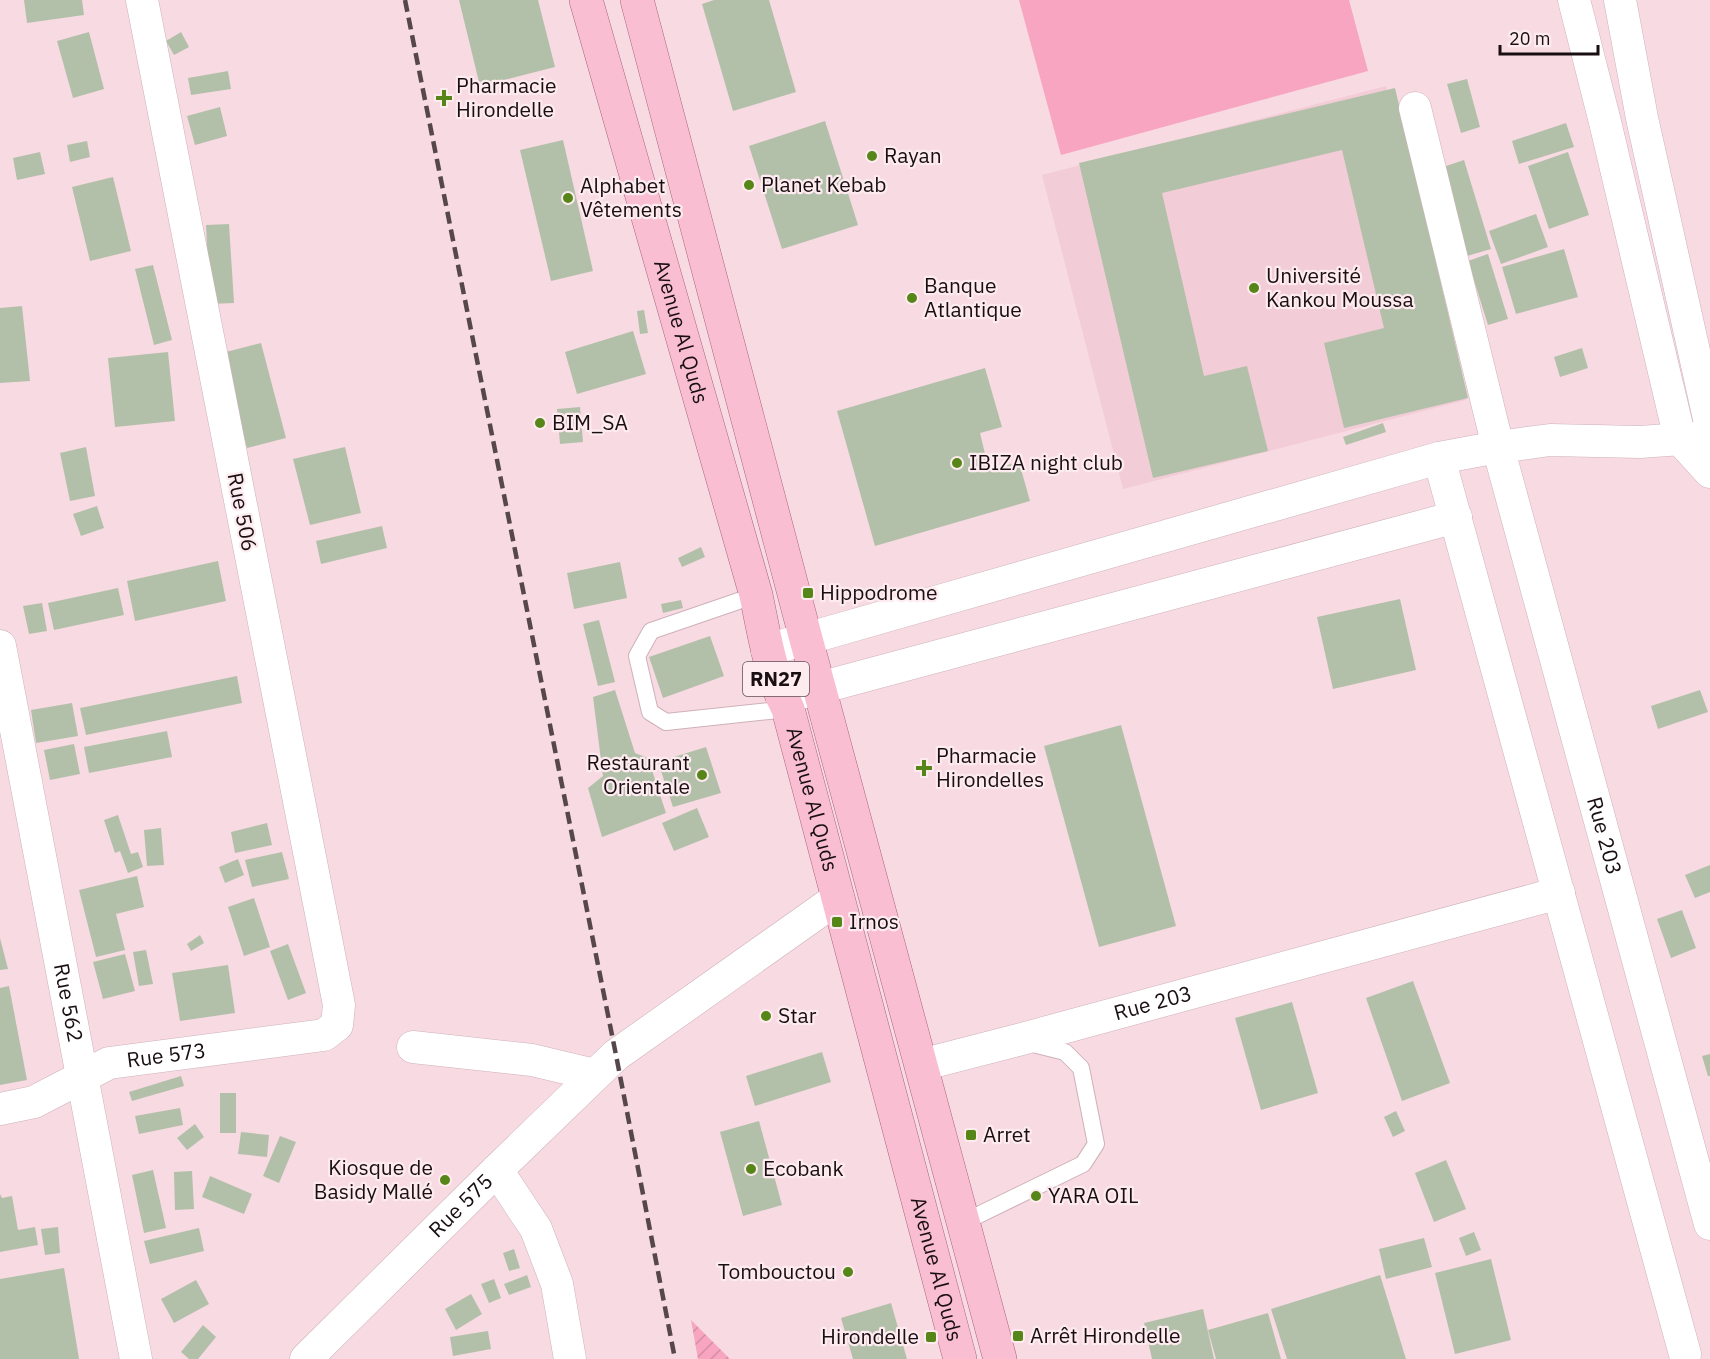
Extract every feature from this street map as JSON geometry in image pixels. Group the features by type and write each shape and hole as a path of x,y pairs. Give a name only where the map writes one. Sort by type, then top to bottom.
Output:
{"main road":[{"name":"Avenue Al Quds","path":"586,0 756,595 768,650 838,898 960,1359"},
{"name":"Avenue Al Quds","path":"638,0 819,688 1000,1359"}],"street":[{"name":"Rue 506","path":"142,0 339,1005 338,1025"},
{"path":"1574,0 1605,122 1695,438 1710,472"},
{"path":"1620,0 1642,118 1710,423"},
{"name":"Rue 203","path":"1415,108 1498,447 1710,1224"},
{"path":"768,650 1438,458 1550,440 1640,442 1695,438"},
{"path":"1438,458 1688,1353"},
{"path":"785,704 819,688 1456,517"},
{"name":"Rue 562","path":"0,646 136,1359"},
{"name":"Rue 203","path":"921,1065 1559,893"},
{"name":"Rue 575","path":"313,1356 497,1170 606,1065 838,898"},
{"name":"Rue 573","path":"0,1109 34,1102 109,1063 324,1035 338,1025"},
{"path":"413,1047 532,1060 606,1065"},
{"path":"497,1170 536,1229 557,1284 570,1359"}],"lane":[{"path":"756,595 651,632 637,656 650,712 666,722 785,704"},
{"path":"964,1222 1083,1164 1096,1144 1081,1068 1065,1052 1018,1040"}],"shaded area":[{"path":"1019,0 1349,0 1368,71 1061,155"},
{"name":"Université Kankou Moussa","path":"1386,86 1466,400 1123,489 1042,175"},
{"path":"691,1320 730,1359 698,1359"}],"building":[{"path":"24,0 82,0 84,15 27,23"},
{"path":"459,0 538,0 555,67 480,86"},
{"path":"714,0 769,0 796,92 733,111 702,4"},
{"path":"89,32 104,89 73,98 57,41"},
{"path":"181,32 189,47 174,55 166,41"},
{"path":"228,71 231,89 191,95 188,78"},
{"path":"1467,79 1480,127 1461,133 1447,84"},
{"path":"1395,88 1468,398 1344,428 1324,343 1384,328 1342,150 1162,193 1204,376 1247,366 1268,451 1153,478 1079,163"},
{"path":"220,107 227,136 195,145 187,116"},
{"path":"825,121 858,225 782,249 749,146"},
{"path":"1566,123 1574,147 1519,164 1512,141"},
{"path":"563,140 593,271 551,281 520,150"},
{"path":"87,141 90,157 70,162 67,145"},
{"path":"40,152 45,174 17,180 13,158"},
{"path":"1568,152 1589,215 1549,229 1528,166"},
{"path":"1464,160 1491,249 1467,256 1440,168"},
{"path":"113,177 131,251 90,261 72,187"},
{"path":"1536,214 1548,247 1501,264 1489,231"},
{"path":"229,224 234,303 210,304 206,225"},
{"path":"1564,249 1578,297 1516,314 1502,267"},
{"path":"1488,254 1508,319 1488,325 1468,261"},
{"path":"153,265 172,340 154,345 135,269"},
{"path":"22,306 30,381 0,383 0,308"},
{"path":"644,310 648,333 640,334 637,311"},
{"path":"633,331 646,374 577,394 565,352"},
{"path":"261,343 286,438 247,448 222,353"},
{"path":"1582,348 1588,368 1560,377 1554,357"},
{"path":"168,352 175,421 115,427 108,358"},
{"path":"985,368 1002,427 980,433 989,470 1019,462 1030,501 875,546 837,411"},
{"path":"580,407 583,442 560,444 557,409"},
{"path":"1383,423 1386,432 1346,445 1343,437"},
{"path":"86,447 95,496 70,501 60,453"},
{"path":"345,447 361,513 310,525 293,459"},
{"path":"97,506 104,528 81,536 73,514"},
{"path":"382,526 387,548 321,564 316,541"},
{"path":"701,547 705,557 682,567 678,558"},
{"path":"218,561 226,601 135,621 127,581"},
{"path":"620,562 627,598 574,609 567,573"},
{"path":"118,588 124,615 54,630 48,603"},
{"path":"1400,599 1416,670 1333,689 1317,617"},
{"path":"681,600 683,608 663,613 661,604"},
{"path":"42,603 47,631 29,634 23,606"},
{"path":"599,620 615,682 598,686 583,624"},
{"path":"710,636 724,676 663,698 649,657"},
{"path":"237,676 242,703 86,735 80,708"},
{"path":"615,690 635,753 648,758 666,813 602,837 588,788 603,776 593,697"},
{"path":"1700,690 1708,712 1658,729 1651,706"},
{"path":"72,703 78,736 36,743 31,710"},
{"path":"1121,725 1176,926 1099,947 1044,746"},
{"path":"167,731 172,757 89,773 84,747"},
{"path":"74,744 80,774 50,780 44,750"},
{"path":"706,747 721,793 673,807 658,762"},
{"path":"697,808 709,837 674,851 662,823"},
{"path":"118,815 131,854 138,852 143,867 128,873 120,851 115,853 104,820"},
{"path":"267,823 272,845 235,853 231,832"},
{"path":"161,828 164,865 147,866 144,830"},
{"path":"282,852 289,879 252,887 245,860"},
{"path":"238,859 244,875 225,883 219,867"},
{"path":"1710,865 1710,892 1695,898 1685,875"},
{"path":"137,876 144,907 116,914 125,950 96,957 79,890"},
{"path":"254,898 270,947 244,956 228,907"},
{"path":"1682,910 1696,948 1671,958 1657,919"},
{"path":"200,935 204,943 191,951 187,944"},
{"path":"0,938 8,969 0,970"},
{"path":"288,944 306,993 288,1000 270,951"},
{"path":"146,950 153,984 139,986 133,952"},
{"path":"125,954 135,991 103,999 93,962"},
{"path":"228,965 235,1013 180,1021 172,973"},
{"path":"1413,981 1450,1083 1402,1101 1366,998"},
{"path":"9,986 27,1080 0,1085 0,988"},
{"path":"1292,1002 1318,1093 1261,1110 1235,1018"},
{"path":"822,1052 831,1082 755,1106 746,1076"},
{"path":"1710,1054 1710,1076 1708,1076 1702,1056"},
{"path":"181,1076 184,1086 132,1101 129,1092"},
{"path":"220,1093 236,1093 236,1133 220,1133"},
{"path":"180,1108 183,1125 139,1134 135,1116"},
{"path":"1396,1111 1405,1131 1393,1137 1384,1117"},
{"name":"Ecobank","path":"759,1121 782,1205 743,1216 720,1132"},
{"path":"195,1124 204,1137 187,1150 177,1138"},
{"path":"241,1132 269,1135 267,1157 238,1154"},
{"path":"280,1136 296,1142 279,1183 263,1176"},
{"path":"1446,1160 1466,1209 1434,1222 1415,1173"},
{"path":"153,1170 166,1228 144,1233 132,1175"},
{"path":"192,1171 194,1209 175,1210 174,1172"},
{"path":"210,1176 252,1194 244,1214 202,1197"},
{"path":"0,1194 2,1198 12,1196 18,1230 35,1227 38,1245 0,1252"},
{"path":"58,1227 60,1253 45,1255 41,1229"},
{"path":"199,1228 204,1251 150,1264 144,1241"},
{"path":"1474,1232 1481,1250 1466,1256 1459,1238"},
{"path":"1424,1238 1432,1267 1386,1279 1379,1249"},
{"path":"514,1249 520,1268 509,1271 503,1253"},
{"path":"1491,1259 1511,1340 1455,1354 1435,1273"},
{"path":"64,1268 79,1359 0,1359 0,1279"},
{"path":"527,1275 531,1287 509,1295 504,1284"},
{"path":"1380,1275 1406,1359 1287,1359 1271,1309"},
{"path":"494,1279 501,1298 489,1303 481,1284"},
{"path":"196,1280 209,1304 174,1323 161,1299"},
{"path":"471,1294 482,1314 456,1330 445,1309"},
{"path":"891,1303 907,1359 853,1359 841,1318"},
{"path":"1203,1309 1214,1359 1152,1359 1144,1323"},
{"path":"1268,1313 1281,1359 1216,1359 1208,1330"},
{"path":"203,1325 216,1337 198,1359 189,1359 181,1352"},
{"path":"488,1331 491,1349 453,1356 450,1337"}],"railway":[{"path":"405,0 675,1359"}],"place":[{"name":"Pharmacie Hirondelle","path":"444,98"},
{"name":"Rayan","path":"872,156"},
{"name":"Planet Kebab","path":"749,185"},
{"name":"Alphabet Vêtements","path":"568,198"},
{"name":"Université Kankou Moussa","path":"1254,288"},
{"name":"Banque Atlantique","path":"912,298"},
{"name":"BIM_SA","path":"540,423"},
{"name":"IBIZA night club","path":"957,463"},
{"name":"Hippodrome","path":"808,593"},
{"name":"Pharmacie Hirondelles","path":"924,768"},
{"name":"Restaurant Orientale","path":"702,775"},
{"name":"Irnos","path":"837,922"},
{"name":"Star","path":"766,1016"},
{"name":"Arret","path":"971,1135"},
{"name":"Ecobank","path":"751,1169"},
{"name":"Kiosque de Basidy Mallé","path":"445,1180"},
{"name":"YARA OIL","path":"1036,1196"},
{"name":"Tombouctou","path":"848,1272"},
{"name":"Arrêt Hirondelle","path":"1018,1336"},
{"name":"Hirondelle","path":"931,1337"}]}
